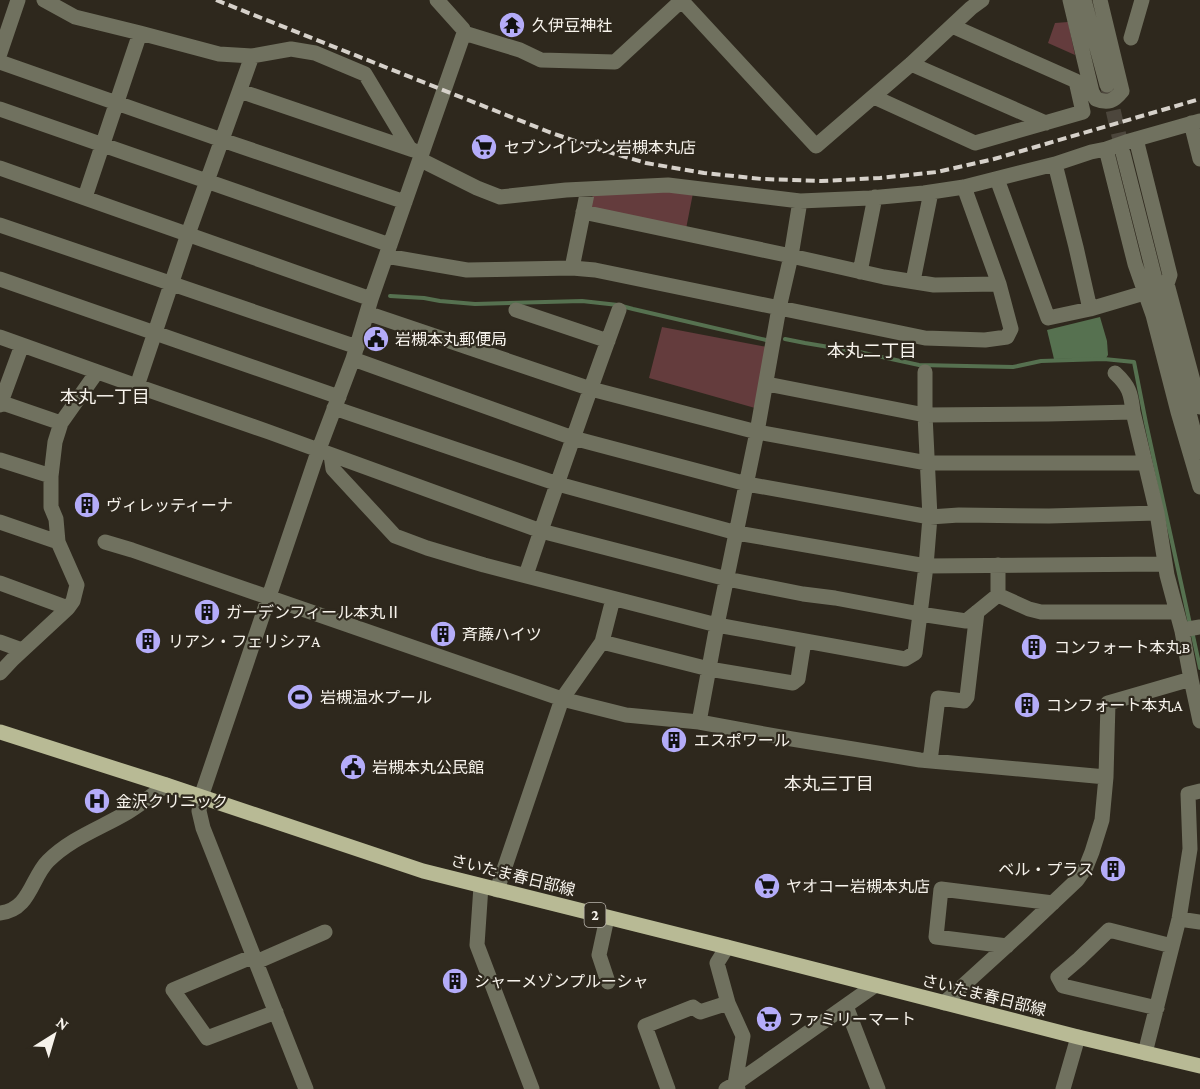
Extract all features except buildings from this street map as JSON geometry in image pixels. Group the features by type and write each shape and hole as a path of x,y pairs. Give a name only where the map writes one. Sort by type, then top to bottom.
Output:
{"main road":[{"name":"さいたま春日部線","path":"0,732 423,871 1200,1066"}],"street":[{"path":"0,53 18,0"},
{"path":"45,0 75,17 219,54 252,56 291,49 315,53 365,74 418,154"},
{"path":"306,1089 203,828 199,811 201,797 269,598 325,452 337,403 405,202 418,154 464,33 437,0"},
{"path":"464,33 520,50 541,60 615,62 681,0 816,146 911,64 952,26 972,3"},
{"path":"1070,0 1092,92 1096,99 1104,102 1116,98 1122,91 1100,0"},
{"path":"1084,0 1107,85"},
{"path":"1131,38 1142,0"},
{"path":"874,97 975,143 1083,112 1076,81 952,26"},
{"path":"85,197 140,33"},
{"path":"136,386 252,56"},
{"path":"0,62 405,202"},
{"path":"911,64 1046,123"},
{"path":"240,91 418,154 477,188 500,197 525,193 668,185 800,201 931,192 964,187 1055,164 1196,122 1200,159"},
{"path":"0,109 208,181 388,251 467,270 572,268 595,270 925,338 985,340 1007,337 1011,329 999,284 964,187"},
{"path":"1136,139 1170,275 1167,284 1194,360 1200,407"},
{"path":"1106,149 1122,219 1144,293 1153,315 1200,487"},
{"path":"1123,153 1200,455"},
{"path":"1055,164 1090,309"},
{"path":"0,168 188,234 369,306 591,389 757,432 927,463 1145,463"},
{"path":"997,179 1048,318 1090,309 1144,293"},
{"path":"572,268 588,189"},
{"path":"913,281 931,192"},
{"path":"860,272 875,197"},
{"path":"699,722 767,384 800,201"},
{"path":"583,212 860,272 934,285 999,284"},
{"path":"0,225 355,353 573,438 747,484 930,517 1157,513"},
{"path":"0,279 155,333 558,484 737,533 926,566 1165,564"},
{"path":"516,310 608,341"},
{"path":"526,575 619,310"},
{"path":"0,337 541,531 728,579 966,621 998,595"},
{"path":"22,345 0,403 61,423"},
{"path":"0,673 73,601 77,585 58,542 56,519 51,507 51,476 55,442 61,423 97,372"},
{"path":"325,452 333,469 395,536 484,565 717,625 904,659 915,653 930,517 925,372"},
{"path":"1115,373 1125,383 1131,394 1133,412 1157,513 1165,564 1200,721"},
{"path":"767,384 925,415 1133,412"},
{"path":"0,460 51,476"},
{"path":"0,522 58,542"},
{"path":"105,542 562,699 626,715 699,722 930,761 1106,777"},
{"path":"998,565 998,595"},
{"path":"0,583 68,608"},
{"path":"998,595 1041,612 1177,612"},
{"path":"497,890 562,699 602,642 614,599"},
{"path":"930,761 938,698 964,701 967,697 977,612"},
{"path":"602,642 709,669 793,683 798,679 804,641"},
{"path":"0,642 22,650"},
{"path":"944,1003 1077,880 1092,852 1102,820 1108,703 1191,679"},
{"path":"0,913 16,908 23,901 47,861 58,852 80,837 128,812 166,785"},
{"path":"1145,1053 1179,919 1190,849 1188,794 1200,791"},
{"path":"481,886 477,945 532,1089"},
{"path":"1007,946 936,937 941,889 1053,903"},
{"path":"607,918 599,955 608,982"},
{"path":"1179,919 1200,922"},
{"path":"1157,1008 1064,986 1059,977 1109,930 1172,946"},
{"path":"276,1012 207,1038 173,990 325,932"},
{"path":"727,947 717,963 728,1003 743,1036 733,1088"},
{"path":"733,1088 874,986"},
{"path":"668,1089 645,1026 693,1007 700,1012 728,1003"},
{"path":"846,1005 878,1089"},
{"path":"1062,1089 1078,1037"}],"shaded area":[{"path":"1068,22 1075,55 1048,43 1055,23"},
{"path":"661,190 693,193 686,229 590,209 593,194"},
{"path":"1100,317 1107,341 1108,355 1106,358 1054,359 1047,330"},
{"path":"662,327 767,347 755,408 649,378"}],"waterway":[{"path":"390,296 475,304 582,301 618,305 766,340"},
{"path":"785,339 919,365 1013,367 1041,361 1104,359 1134,362 1190,624"},
{"path":"1192,631 1200,668"}],"tunnel":[{"path":"1108,88 1123,153"}],"railway":[{"path":"216,0 549,132 598,149 646,163 704,173 762,179 821,181 937,172 994,159 1200,99"}],"place":[{"name":"久伊豆神社","path":"512,25"},
{"name":"セブンイレブン岩槻本丸店","path":"484,147"},
{"name":"岩槻本丸郵便局","path":"376,339"},
{"name":"ヴィレッティーナ","path":"87,505"},
{"name":"ガーデンフィール本丸Ⅱ","path":"207,612"},
{"name":"斉藤ハイツ","path":"443,634"},
{"name":"リアン・フェリシアA","path":"148,641"},
{"name":"コンフォート本丸B","path":"1034,647"},
{"name":"岩槻温水プール","path":"300,697"},
{"name":"コンフォート本丸A","path":"1027,705"},
{"name":"エスポワール","path":"674,740"},
{"name":"岩槻本丸公民館","path":"353,767"},
{"name":"金沢クリニック","path":"97,801"},
{"name":"ベル・プラス","path":"1113,869"},
{"name":"ヤオコー岩槻本丸店","path":"767,886"},
{"name":"シャーメゾンプルーシャ","path":"455,981"},
{"name":"ファミリーマート","path":"769,1019"}],"district":[{"name":"本丸二丁目","path":"872,351"},
{"name":"本丸一丁目","path":"105,397"},
{"name":"本丸三丁目","path":"829,784"}]}
